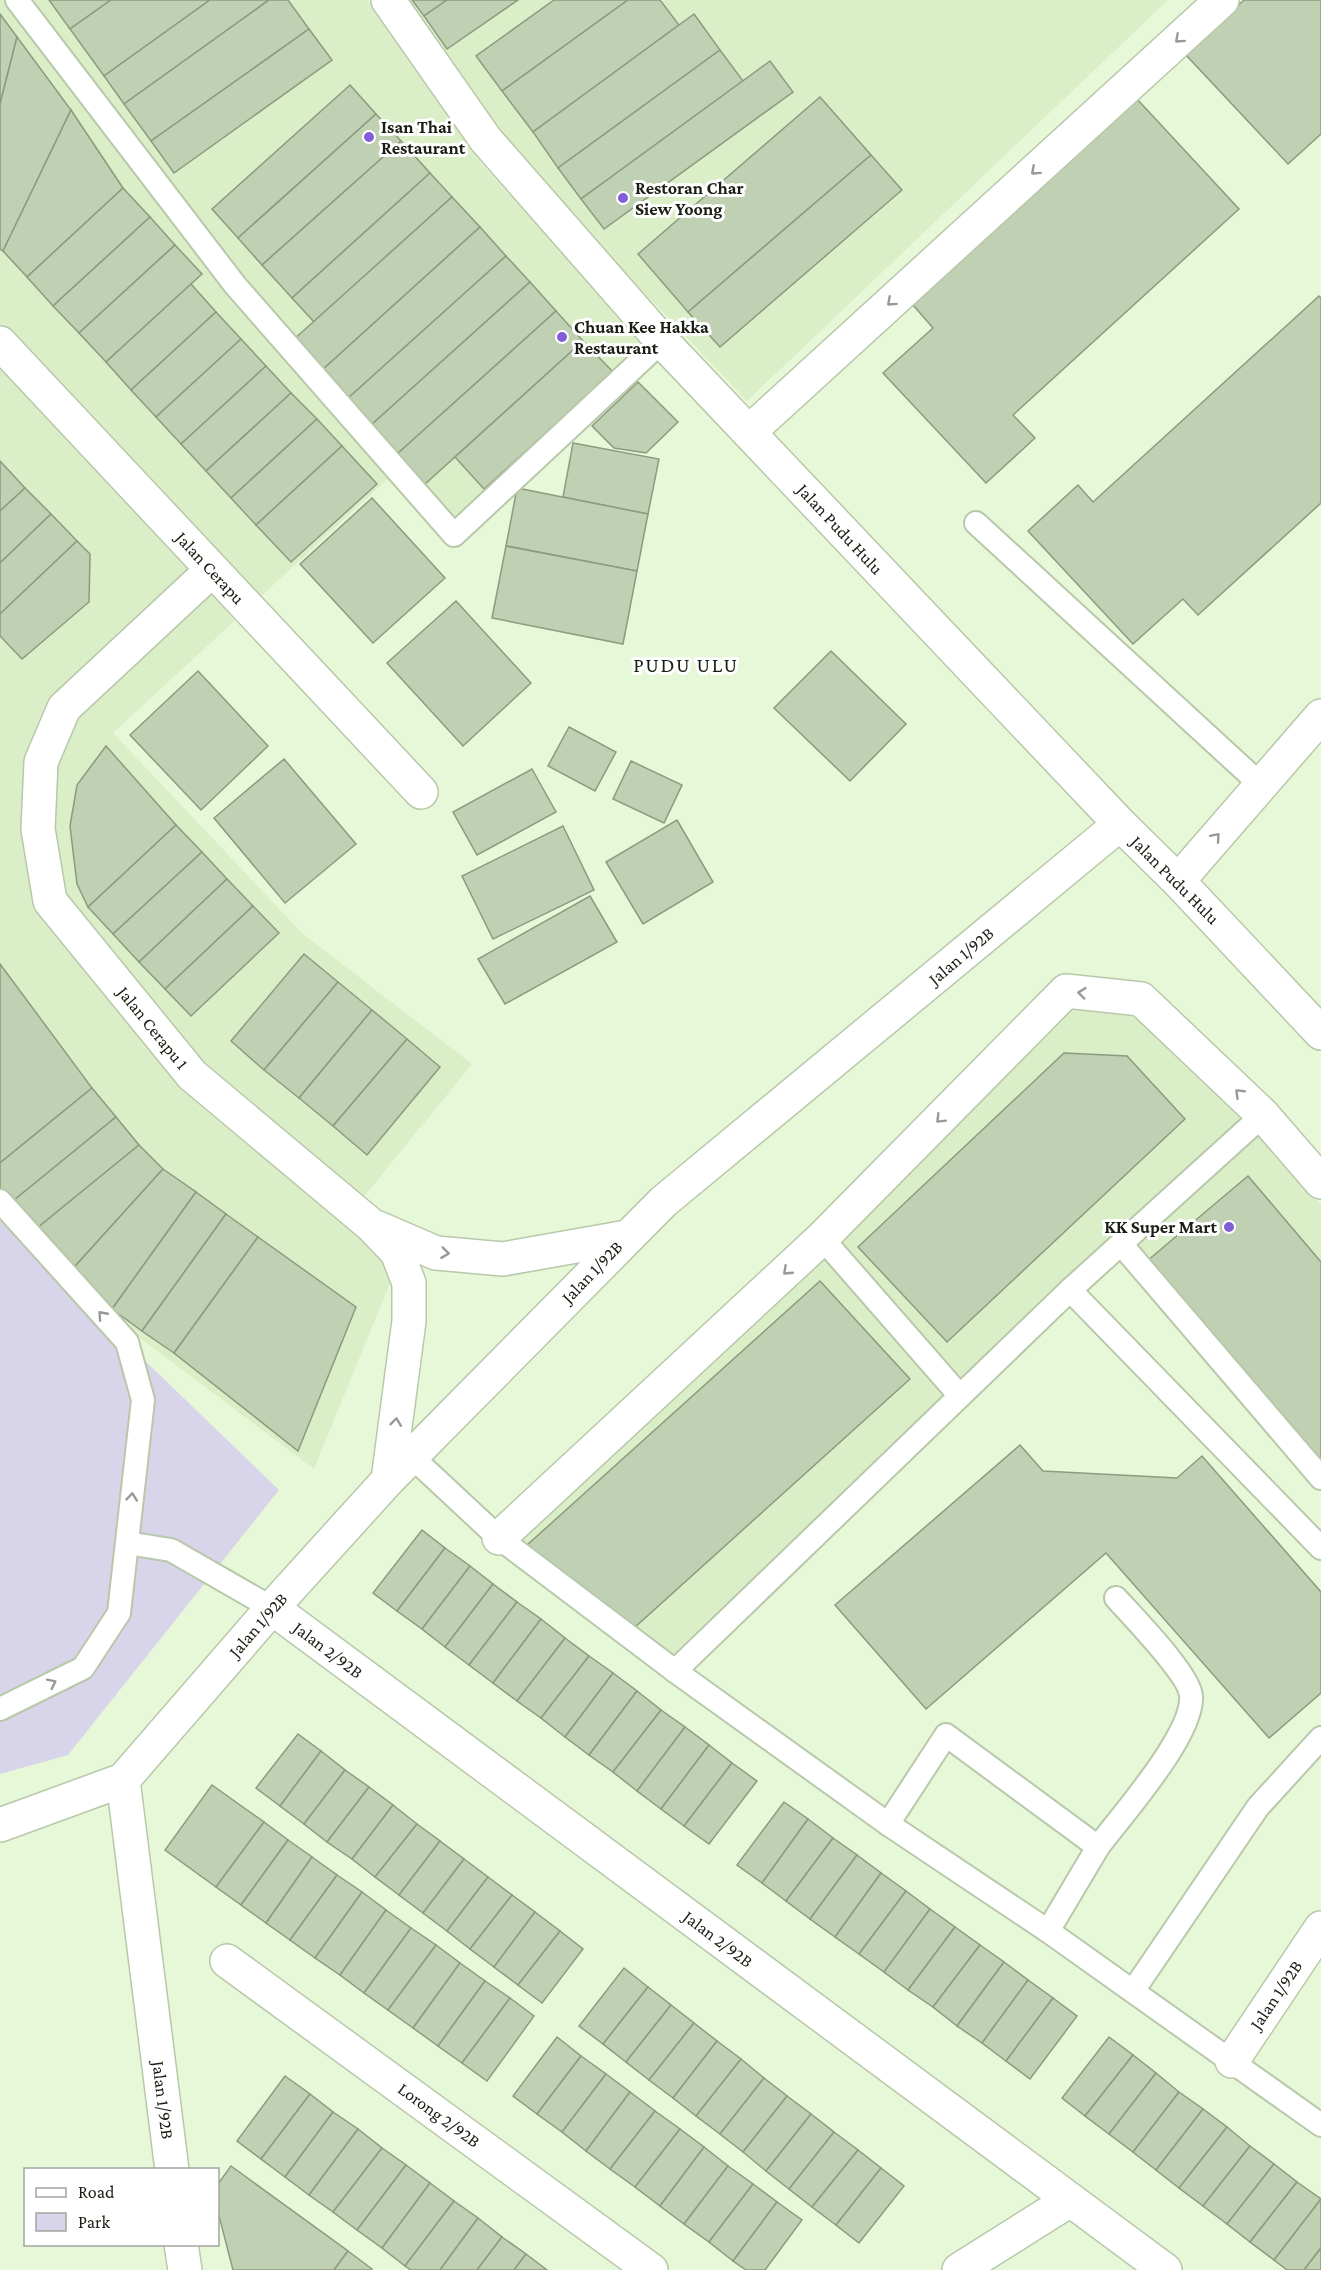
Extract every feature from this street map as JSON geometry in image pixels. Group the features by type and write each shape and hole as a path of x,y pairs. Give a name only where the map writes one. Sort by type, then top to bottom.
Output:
{"street":[{"name":"Jalan Pudu Hulu","path":"388,0 486,140 662,341 1321,1033"},
{"path":"749,432 1222,0"},
{"name":"Jalan Cerapu","path":"0,343 421,792"},
{"name":"Jalan Cerapu 1","path":"212,570 64,708 41,762 38,829 50,901 192,1075 371,1225 397,1252 409,1283 409,1321 388,1480"},
{"path":"1178,881 1321,716"},
{"name":"Jalan 1/92B","path":"0,1825 123,1780 272,1608 388,1480 663,1202 1120,824"},
{"path":"499,1538 822,1238 1066,992 1142,999 1263,1115 1321,1182"},
{"path":"371,1225 436,1253 503,1259 627,1237"},
{"name":"Jalan 2/92B","path":"272,1608 1165,2270"},
{"name":"Jalan 1/92B","path":"123,1780 172,2168"},
{"name":"Jalan 1/92B","path":"1232,2061 1321,1928"},
{"name":"Lorong 2/92B","path":"227,1961 651,2270"},
{"path":"959,2270 1070,2200"},
{"path":"182,2246 185,2270"}],"lane":[{"path":"17,0 235,285 454,535 662,341"},
{"path":"976,523 1261,785"},
{"path":"675,1671 1070,1290 1263,1115"},
{"path":"0,1201 127,1342 143,1400 119,1613 83,1668 0,1709"},
{"path":"822,1238 960,1396"},
{"path":"1121,1244 1321,1478"},
{"path":"1070,1290 1321,1548"},
{"path":"411,1456 499,1538 675,1671 888,1824 1048,1931 1321,2125"},
{"path":"127,1543 171,1550 272,1608"},
{"path":"1048,1931 1098,1847 1175,1745 1187,1722 1192,1696 1183,1675 1116,1598"},
{"path":"888,1824 946,1735 1098,1847"},
{"path":"1133,1991 1258,1807 1321,1738"}],"shaded area":[{"path":"0,0 367,0 479,161 644,344 442,534 389,478 113,733 303,934 472,1064 345,1220 381,1259 392,1278 314,1469 133,1333 0,1192"},
{"path":"406,0 1168,0 747,401 615,262 497,130"},
{"path":"1071,1008 1137,1014 1265,1142 1321,1204 1321,1464 1122,1230 675,1659 516,1538 854,1229"}],"green space":[{"path":"0,1221 279,1490 68,1755 0,1774"}],"building":[{"path":"49,0 111,0 70,29"},
{"path":"111,0 210,0 104,76 70,29"},
{"path":"210,0 269,0 124,104 104,76"},
{"path":"269,0 288,0 309,29 151,141 124,104"},
{"path":"412,0 447,0 424,16"},
{"path":"447,0 518,0 447,49 424,16"},
{"path":"554,0 628,0 502,91 476,56"},
{"path":"628,0 660,0 679,25 533,132 502,91"},
{"path":"1244,0 1321,0 1321,134 1288,164 1185,54"},
{"path":"0,14 17,37 0,104"},
{"path":"694,14 720,50 558,168 533,132"},
{"path":"309,29 332,60 174,173 151,141"},
{"path":"17,37 71,110 3,251 0,249 0,104"},
{"path":"720,50 743,81 581,199 558,168"},
{"path":"770,61 793,92 604,229 581,199"},
{"path":"350,85 376,114 238,238 212,209"},
{"path":"820,97 871,155 688,312 638,254"},
{"path":"1137,99 1239,209 1013,415 1035,438 986,483 883,373 933,328 913,305"},
{"path":"71,110 123,188 27,277 3,251"},
{"path":"376,114 401,141 262,265 238,238"},
{"path":"401,141 430,173 292,298 262,265"},
{"path":"871,155 902,190 720,347 688,312"},
{"path":"430,173 452,197 314,322 292,298"},
{"path":"123,188 150,217 53,306 27,277"},
{"path":"452,197 480,227 320,372 292,341"},
{"path":"150,217 175,245 79,333 53,306"},
{"path":"480,227 506,256 346,400 320,372"},
{"path":"175,245 202,274 106,362 79,333"},
{"path":"506,256 530,282 370,426 346,400"},
{"path":"530,282 556,311 396,455 370,426"},
{"path":"191,284 216,312 131,390 106,362"},
{"path":"1319,296 1321,298 1321,503 1198,615 1183,599 1133,644 1028,531 1078,485 1093,502"},
{"path":"556,311 583,341 424,485 396,455"},
{"path":"216,312 241,339 156,417 131,390"},
{"path":"241,339 266,366 181,444 156,417"},
{"path":"583,341 613,372 484,489 455,457"},
{"path":"266,366 291,393 206,471 181,444"},
{"path":"638,382 678,422 646,453 614,448 592,426"},
{"path":"291,393 317,419 231,498 206,471"},
{"path":"317,419 342,446 256,525 231,498"},
{"path":"573,443 659,459 648,514 563,497"},
{"path":"342,446 377,484 291,562 256,525"},
{"path":"0,461 25,488 0,511"},
{"path":"25,488 51,514 0,563 0,511"},
{"path":"517,488 648,514 637,571 506,546"},
{"path":"372,498 445,578 373,643 300,564"},
{"path":"51,514 77,541 0,614 0,563"},
{"path":"77,541 90,554 89,602 22,659 0,636 0,614"},
{"path":"506,546 637,571 623,644 492,618"},
{"path":"456,601 531,683 463,746 387,663"},
{"path":"831,651 906,724 850,781 774,708"},
{"path":"198,671 268,746 201,810 130,735"},
{"path":"569,727 616,752 595,791 548,766"},
{"path":"106,746 176,825 88,907 77,884 70,826 77,785"},
{"path":"284,759 356,844 285,903 214,818"},
{"path":"631,761 682,785 664,823 613,799"},
{"path":"532,769 556,812 477,855 453,812"},
{"path":"677,820 713,882 643,924 606,862"},
{"path":"176,825 202,852 113,934 88,907"},
{"path":"563,826 594,890 493,939 462,876"},
{"path":"202,852 227,879 139,962 113,934"},
{"path":"227,879 253,906 165,989 139,962"},
{"path":"590,896 617,942 505,1004 478,959"},
{"path":"253,906 279,933 191,1016 165,989"},
{"path":"304,954 338,982 264,1070 231,1041"},
{"path":"0,964 92,1088 0,1163"},
{"path":"338,982 372,1010 299,1098 264,1070"},
{"path":"372,1010 407,1039 333,1126 299,1098"},
{"path":"407,1039 440,1067 367,1155 333,1126"},
{"path":"1064,1053 1127,1056 1185,1119 947,1342 858,1247"},
{"path":"92,1088 116,1117 8,1205 0,1196 0,1163"},
{"path":"116,1117 139,1145 31,1233 8,1205"},
{"path":"139,1145 163,1169 68,1274 31,1233"},
{"path":"163,1169 196,1192 112,1309 68,1274"},
{"path":"1248,1176 1321,1262 1321,1465 1147,1261"},
{"path":"196,1192 226,1214 142,1331 112,1309"},
{"path":"226,1214 258,1237 174,1353 142,1331"},
{"path":"258,1237 356,1307 298,1451 174,1353"},
{"path":"820,1281 910,1379 634,1628 526,1546"},
{"path":"1020,1445 1043,1471 1177,1478 1202,1456 1321,1592 1321,1693 1269,1738 1106,1553 926,1709 835,1605"},
{"path":"422,1530 445,1548 397,1611 373,1593"},
{"path":"445,1548 470,1566 422,1629 397,1611"},
{"path":"470,1566 493,1584 445,1647 422,1629"},
{"path":"493,1584 517,1602 469,1665 445,1647"},
{"path":"517,1602 541,1619 493,1683 469,1665"},
{"path":"541,1619 565,1638 517,1701 493,1683"},
{"path":"565,1638 589,1656 541,1718 517,1701"},
{"path":"589,1656 613,1673 565,1737 541,1718"},
{"path":"613,1673 637,1691 589,1755 565,1737"},
{"path":"637,1691 661,1710 613,1772 589,1755"},
{"path":"661,1710 685,1727 637,1791 613,1772"},
{"path":"685,1727 709,1745 661,1809 637,1791"},
{"path":"298,1734 321,1751 280,1806 256,1788"},
{"path":"709,1745 732,1763 684,1826 661,1809"},
{"path":"321,1751 345,1770 304,1824 280,1806"},
{"path":"732,1763 757,1781 709,1844 684,1826"},
{"path":"345,1770 369,1787 327,1842 304,1824"},
{"path":"212,1785 264,1822 216,1887 165,1850"},
{"path":"369,1787 393,1805 352,1859 327,1842"},
{"path":"784,1802 808,1819 762,1883 737,1865"},
{"path":"393,1805 417,1824 375,1877 352,1859"},
{"path":"808,1819 833,1838 786,1901 762,1883"},
{"path":"264,1822 288,1840 241,1905 216,1887"},
{"path":"417,1824 440,1841 399,1895 375,1877"},
{"path":"833,1838 857,1855 810,1919 786,1901"},
{"path":"288,1840 312,1857 266,1923 241,1905"},
{"path":"440,1841 464,1859 423,1913 399,1895"},
{"path":"857,1855 881,1873 835,1937 810,1919"},
{"path":"312,1857 337,1875 290,1940 266,1923"},
{"path":"464,1859 488,1877 447,1931 423,1913"},
{"path":"881,1873 906,1891 859,1954 835,1937"},
{"path":"337,1875 362,1892 315,1958 290,1940"},
{"path":"488,1877 512,1895 470,1949 447,1931"},
{"path":"906,1891 930,1909 884,1972 859,1954"},
{"path":"362,1892 386,1910 340,1975 315,1958"},
{"path":"512,1895 535,1912 494,1967 470,1949"},
{"path":"930,1909 955,1927 908,1990 884,1972"},
{"path":"386,1910 411,1928 364,1993 340,1975"},
{"path":"535,1912 560,1931 518,1985 494,1967"},
{"path":"955,1927 980,1945 933,2007 908,1990"},
{"path":"411,1928 436,1945 388,2010 364,1993"},
{"path":"560,1931 583,1949 542,2003 518,1985"},
{"path":"436,1945 460,1963 413,2028 388,2010"},
{"path":"980,1945 1004,1962 957,2026 933,2007"},
{"path":"1004,1962 1028,1980 982,2043 957,2026"},
{"path":"460,1963 485,1981 438,2046 413,2028"},
{"path":"624,1968 648,1987 603,2044 579,2026"},
{"path":"1028,1980 1053,1998 1006,2061 982,2043"},
{"path":"485,1981 510,1998 462,2063 438,2046"},
{"path":"648,1987 671,2005 626,2062 603,2044"},
{"path":"510,1998 534,2016 487,2081 462,2063"},
{"path":"1053,1998 1077,2016 1030,2079 1006,2061"},
{"path":"671,2005 694,2023 649,2080 626,2062"},
{"path":"694,2023 717,2041 673,2098 649,2080"},
{"path":"557,2037 581,2056 537,2114 513,2096"},
{"path":"1109,2037 1133,2055 1085,2116 1062,2098"},
{"path":"717,2041 741,2059 696,2116 673,2098"},
{"path":"1133,2055 1156,2073 1109,2134 1085,2116"},
{"path":"581,2056 606,2074 562,2132 537,2114"},
{"path":"741,2059 764,2078 720,2134 696,2116"},
{"path":"1156,2073 1179,2092 1133,2152 1109,2134"},
{"path":"606,2074 630,2092 586,2151 562,2132"},
{"path":"285,2076 310,2094 261,2159 237,2141"},
{"path":"764,2078 787,2096 743,2152 720,2134"},
{"path":"630,2092 655,2111 610,2169 586,2151"},
{"path":"1179,2092 1203,2109 1156,2170 1133,2152"},
{"path":"310,2094 333,2112 285,2177 261,2159"},
{"path":"787,2096 811,2114 766,2171 743,2152"},
{"path":"1203,2109 1227,2127 1179,2188 1156,2170"},
{"path":"655,2111 680,2129 635,2187 610,2169"},
{"path":"333,2112 358,2129 309,2195 285,2177"},
{"path":"811,2114 834,2132 789,2189 766,2171"},
{"path":"1227,2127 1250,2146 1203,2206 1179,2188"},
{"path":"358,2129 382,2148 333,2212 309,2195"},
{"path":"680,2129 704,2147 660,2206 635,2187"},
{"path":"834,2132 858,2150 812,2207 789,2189"},
{"path":"1250,2146 1274,2164 1227,2224 1203,2206"},
{"path":"704,2147 728,2166 684,2224 660,2206"},
{"path":"382,2148 406,2165 357,2230 333,2212"},
{"path":"858,2150 881,2168 836,2225 812,2207"},
{"path":"1274,2164 1297,2182 1250,2242 1227,2224"},
{"path":"406,2165 430,2183 382,2248 357,2230"},
{"path":"231,2166 348,2251 334,2270 233,2270 219,2216 219,2183"},
{"path":"728,2166 753,2184 709,2242 684,2224"},
{"path":"881,2168 904,2186 859,2243 836,2225"},
{"path":"1297,2182 1321,2199 1274,2260 1250,2242"},
{"path":"430,2183 454,2201 405,2266 382,2248"},
{"path":"753,2184 777,2202 733,2261 709,2242"},
{"path":"1321,2199 1321,2248 1304,2270 1287,2270 1274,2260"},
{"path":"454,2201 478,2218 440,2270 411,2270 405,2266"},
{"path":"777,2202 802,2220 765,2270 746,2270 733,2261"},
{"path":"478,2218 502,2237 477,2270 440,2270"},
{"path":"502,2237 526,2254 514,2270 477,2270"},
{"path":"1321,2248 1321,2270 1304,2270"},
{"path":"348,2251 372,2269 334,2270"},
{"path":"526,2254 547,2270 514,2270"}],"place":[{"name":"Isan Thai Restaurant","path":"369,137"},
{"name":"Restoran Char Siew Yoong","path":"623,198"},
{"name":"Chuan Kee Hakka Restaurant","path":"562,337"},
{"name":"KK Super Mart","path":"1229,1227"}],"district":[{"name":"PUDU ULU","path":"686,665"}]}
